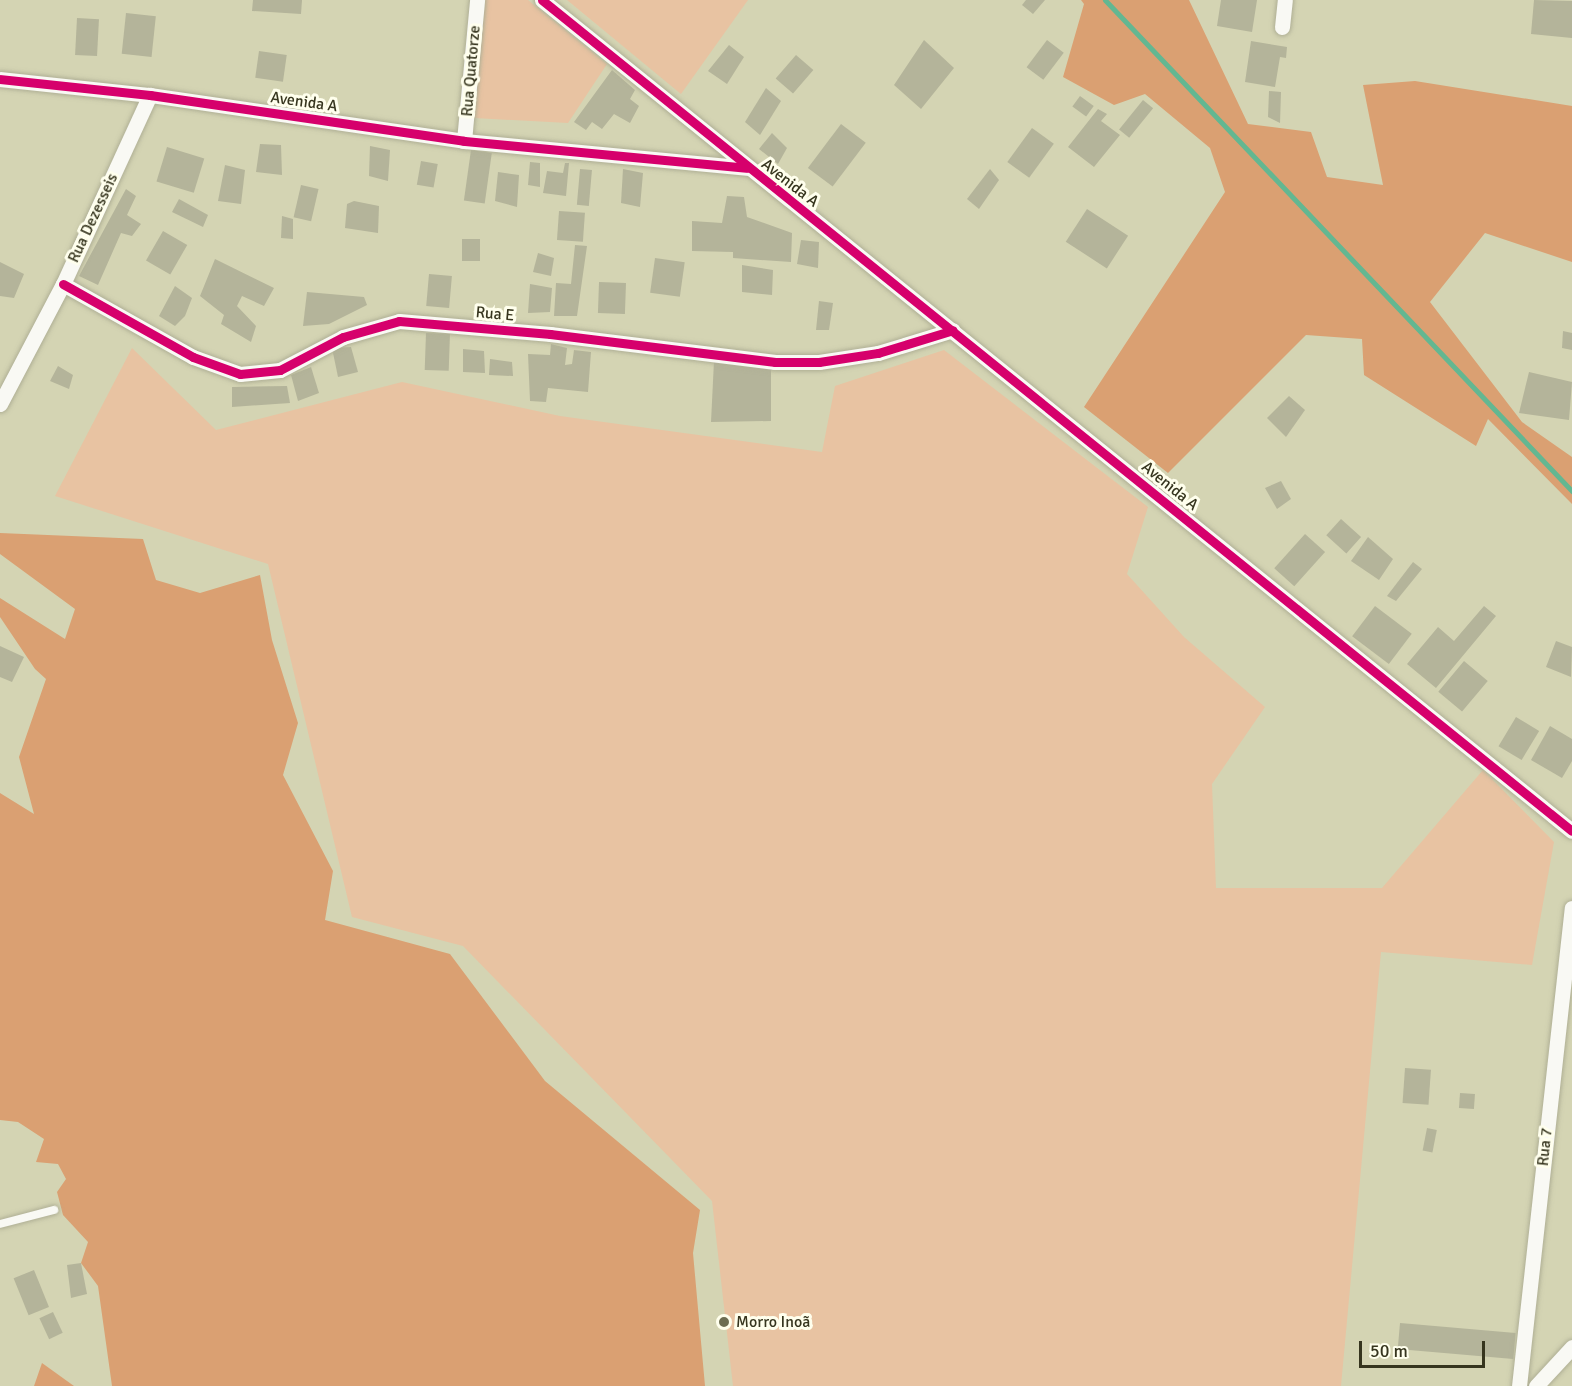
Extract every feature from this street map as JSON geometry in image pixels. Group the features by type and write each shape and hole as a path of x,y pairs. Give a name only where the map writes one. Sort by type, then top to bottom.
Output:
{"street":[{"name":"Rua Quatorze","path":"464,141 477,0"},
{"name":"Avenida A","path":"542,0 747,168 953,330 1572,831"},
{"path":"1282,27 1284,0"},
{"name":"Avenida A","path":"0,79 150,95 464,141 747,168"},
{"name":"Rua Dezesseis","path":"0,404 63,284 150,95"},
{"name":"Rua E","path":"63,284 193,357 240,374 280,370 343,337 399,321 550,334 775,362 819,362 878,353 953,330"},
{"name":"Rua 7","path":"1519,1386 1572,908"},
{"path":"1536,1386 1572,1347"}],"lane":[{"path":"0,1224 54,1210"}],"shaded area":[{"path":"485,0 528,0 607,64 568,123 474,118"},
{"path":"567,0 748,0 681,94"},
{"path":"1081,0 1189,0 1248,124 1311,132 1327,177 1383,185 1363,85 1415,81 1572,106 1572,262 1485,233 1430,302 1522,422 1572,457 1572,504 1488,419 1476,446 1364,375 1362,339 1306,335 1168,473 1084,407 1225,192 1210,148 1145,94 1114,105 1063,77 1084,4"},
{"path":"132,348 216,430 402,382 560,416 822,452 835,386 944,350 1148,507 1127,574 1184,637 1265,707 1212,784 1216,888 1382,888 1483,770 1554,842 1532,965 1381,952 1341,1386 733,1386 712,1201 463,946 352,917 268,564 55,496"},
{"path":"0,533 143,539 156,580 200,593 260,575 272,640 298,723 283,775 333,871 325,920 450,954 545,1081 700,1210 693,1253 705,1386 112,1386 98,1286 81,1263 88,1242 63,1215 57,1192 66,1179 58,1164 36,1162 44,1139 18,1122 0,1120 0,793 34,814 19,757 46,679 35,669 0,617 0,598 65,639 75,609 0,554"},
{"path":"42,1363 74,1386 34,1386"}],"building":[{"path":"253,0 302,0 301,14 252,11"},
{"path":"1026,0 1045,0 1033,14 1022,5"},
{"path":"1221,0 1257,0 1252,32 1217,26"},
{"path":"1534,0 1572,1 1572,38 1531,34"},
{"path":"126,13 156,16 152,57 122,54"},
{"path":"77,18 99,19 97,56 75,55"},
{"path":"924,40 954,68 921,109 894,85"},
{"path":"1047,40 1064,53 1043,80 1027,67"},
{"path":"1251,41 1287,47 1286,58 1280,57 1275,87 1245,82"},
{"path":"729,45 744,57 727,84 708,71"},
{"path":"259,51 287,55 283,82 255,78"},
{"path":"796,55 813,70 793,93 776,78"},
{"path":"612,70 635,90 630,99 639,106 630,123 614,114 602,129 592,122 586,130 574,122"},
{"path":"766,88 781,101 760,135 745,122"},
{"path":"1269,91 1281,92 1280,123 1268,117"},
{"path":"1080,96 1094,106 1086,117 1072,107"},
{"path":"1143,100 1153,108 1129,138 1119,130"},
{"path":"1098,109 1107,114 1101,121 1120,135 1094,167 1068,147"},
{"path":"841,124 866,143 833,187 808,168"},
{"path":"1032,128 1054,144 1029,178 1007,162"},
{"path":"772,133 787,148 778,164 759,149"},
{"path":"260,144 281,145 282,175 256,172"},
{"path":"370,146 390,150 388,181 369,176"},
{"path":"167,147 204,158 194,193 156,181"},
{"path":"471,150 492,153 485,203 464,201"},
{"path":"421,161 438,164 434,188 417,185"},
{"path":"530,162 540,163 540,187 528,185"},
{"path":"565,163 569,163 566,196 543,193 547,171 563,173"},
{"path":"225,165 245,170 241,204 218,201"},
{"path":"580,169 592,170 589,206 577,205"},
{"path":"623,169 643,173 640,207 621,203"},
{"path":"990,169 999,180 979,209 967,199"},
{"path":"498,172 519,175 517,207 495,201"},
{"path":"301,185 319,189 311,221 294,217"},
{"path":"126,189 136,196 127,215 141,224 132,236 121,233 98,285 79,276"},
{"path":"727,196 744,197 747,217 792,233 791,262 733,258 733,252 692,251 692,221 722,223"},
{"path":"179,199 208,215 203,227 172,212"},
{"path":"354,201 379,206 378,233 345,228 347,204"},
{"path":"1087,209 1128,236 1107,268 1066,242"},
{"path":"559,211 585,213 583,242 557,240"},
{"path":"282,216 293,219 293,239 281,238"},
{"path":"163,231 187,245 170,274 146,260"},
{"path":"462,239 480,239 480,261 462,261"},
{"path":"801,240 819,242 818,268 797,264"},
{"path":"575,245 587,246 577,316 554,316 556,283 571,284"},
{"path":"538,253 554,258 551,276 533,272"},
{"path":"655,258 685,262 680,297 650,293"},
{"path":"215,259 274,288 264,306 242,296 237,306 256,326 251,342 221,324 224,315 200,296"},
{"path":"0,262 24,274 14,298 0,296"},
{"path":"742,265 773,270 772,295 742,292"},
{"path":"429,274 452,276 449,308 426,306"},
{"path":"599,282 626,283 625,314 598,313"},
{"path":"530,284 552,288 550,312 528,313"},
{"path":"175,286 192,298 185,316 175,326 159,316"},
{"path":"307,292 364,297 367,305 329,324 303,326"},
{"path":"819,301 833,303 829,330 816,330"},
{"path":"1563,331 1572,333 1572,350 1562,348"},
{"path":"426,333 450,334 449,371 425,370"},
{"path":"551,344 567,348 565,365 572,364 574,350 591,352 588,392 548,388 546,402 530,401 528,354 550,355"},
{"path":"351,347 358,372 338,377 332,348"},
{"path":"463,349 484,351 485,373 463,372"},
{"path":"490,359 512,362 513,376 489,375"},
{"path":"714,361 771,369 771,421 711,422"},
{"path":"58,366 73,375 69,389 50,381"},
{"path":"311,367 319,393 298,401 291,375"},
{"path":"1529,372 1572,382 1569,420 1519,413"},
{"path":"287,386 290,403 232,407 232,387"},
{"path":"1289,396 1305,410 1286,437 1267,418"},
{"path":"1281,481 1291,499 1277,509 1265,488"},
{"path":"1341,519 1361,537 1346,553 1326,535"},
{"path":"1305,534 1325,552 1294,586 1274,568"},
{"path":"1368,537 1393,559 1379,580 1351,561"},
{"path":"1413,562 1422,569 1396,601 1387,596"},
{"path":"1375,606 1412,634 1389,664 1352,636"},
{"path":"1484,606 1496,616 1436,688 1407,664 1438,627 1454,641"},
{"path":"1556,641 1572,647 1571,677 1546,667"},
{"path":"0,646 24,657 12,682 0,677"},
{"path":"1464,661 1488,681 1462,712 1438,692"},
{"path":"1516,717 1539,731 1522,760 1498,746"},
{"path":"1550,726 1572,739 1572,761 1562,778 1531,760"},
{"path":"1405,1068 1431,1070 1428,1105 1403,1103"},
{"path":"1460,1093 1475,1094 1474,1109 1459,1108"},
{"path":"1427,1128 1437,1130 1432,1152 1423,1151"},
{"path":"81,1263 87,1294 71,1298 67,1265"},
{"path":"34,1270 49,1307 29,1315 14,1278"},
{"path":"53,1312 63,1333 49,1339 39,1318"},
{"path":"1400,1323 1516,1333 1513,1359 1398,1349"}],"waterway":[{"path":"1105,0 1572,491"}],"cycle path":[{"path":"542,0 1572,831"},
{"path":"0,79 150,95 464,141 747,168"},
{"path":"63,284 193,357 240,374 280,370 343,337 399,321 550,334 775,362 819,362 878,353 953,330"}],"place":[{"name":"Morro Inoã","path":"724,1322"}]}
